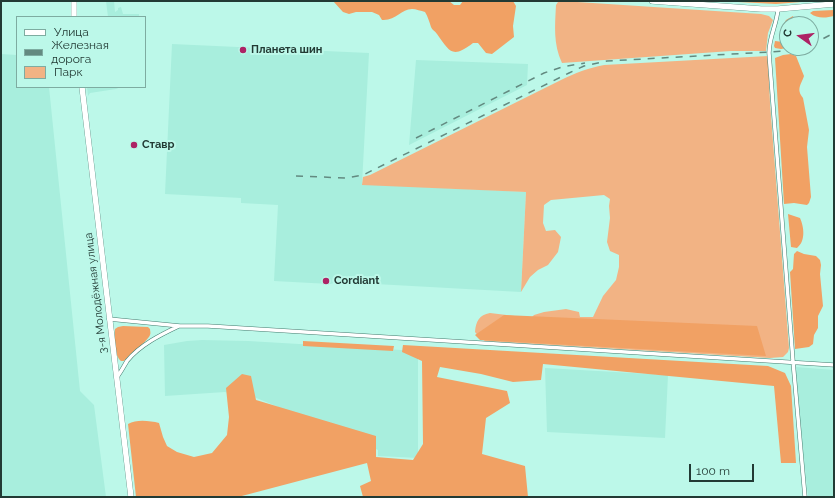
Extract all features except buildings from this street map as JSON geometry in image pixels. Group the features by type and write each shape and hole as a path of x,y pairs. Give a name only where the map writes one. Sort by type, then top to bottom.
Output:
{"main road":[{"path":"74,1 74,16"},
{"path":"652,1 778,9 834,4"},
{"name":"3-я Молодёжная улица","path":"82,88 131,497"}],"street":[{"path":"778,9 776,23 769,44 805,497"},
{"path":"109,319 180,326 208,326 793,361 834,365"},
{"path":"116,379 128,360 144,346 160,335 180,326"}],"shaded area":[{"path":"106,1 114,1 115,12 121,7 123,14 139,14 139,16 108,16"},
{"path":"333,1 449,1 454,5 460,5 463,1 513,1 516,6 513,26 514,37 492,54 486,53 478,43 473,43 456,52 449,49 432,29 425,12 414,9 408,10 391,19 382,20 379,15 372,12 356,12 349,14 343,12"},
{"path":"719,1 814,1 776,4"},
{"path":"834,10 834,16 822,18 810,13 813,11"},
{"path":"775,41 779,42 779,49 775,48"},
{"path":"172,44 369,53 362,184 526,192 521,292 339,282 330,284 274,281 278,205 241,203 241,198 165,194"},
{"path":"1,54 16,55 16,88 49,88 80,391 94,405 106,497 1,497"},
{"path":"780,56 796,56 804,76 799,89 803,98 809,130 807,147 811,197 807,205 794,203 784,204 775,58"},
{"path":"416,60 528,64 527,85 409,145"},
{"path":"87,88 118,88 90,93 88,96"},
{"path":"788,214 800,218 803,238 802,242 797,248 791,247"},
{"path":"797,251 816,256 820,260 823,306 818,316 818,328 814,335 813,344 809,347 795,349 790,272 793,269 794,254"},
{"path":"504,315 757,326 766,356 480,340 475,335"},
{"path":"123,326 148,327 150,329 150,334 149,338 124,361 121,361 116,351 115,329"},
{"path":"202,340 248,341 418,351 418,458 378,456 378,450 351,437 254,397 253,401 225,392 165,396 164,345"},
{"path":"303,341 394,346 393,351 303,346"},
{"path":"403,345 768,366 785,373 791,386 796,463 781,463 774,386 543,364 541,380 513,382 481,374 440,367 437,377 507,391 510,403 486,418 482,454 525,466 528,497 363,497 360,486 371,481 367,463 238,497 136,497 128,424 139,421 159,423 167,446 177,452 194,457 212,453 227,435 229,417 226,388 242,374 251,376 256,400 376,436 376,457 413,460 423,444 422,361 402,352"},
{"path":"796,367 834,370 834,497 808,497 796,383"},
{"path":"545,368 668,375 665,438 547,432"}],"green space":[{"path":"562,1 761,14 769,16 773,20 768,33 766,51 731,51 562,63 557,49 555,27 556,5 558,2"},
{"path":"768,56 770,103 789,348 788,352 783,357 770,358 485,341 475,332 475,328 477,322 483,315 490,313 531,318 534,315 544,312 566,309 579,312 580,317 593,317 603,296 616,280 619,267 619,255 610,251 607,242 610,218 610,199 604,195 551,200 544,205 543,223 546,231 555,230 561,237 558,252 548,265 538,270 530,277 521,292 526,192 362,185 363,177 370,175 566,77 587,69 604,65"}],"railway":[{"path":"819,41 834,33"},
{"path":"296,176 346,178 363,175 584,66 607,61 779,51"},
{"path":"416,138 544,73 562,67 585,63"}],"place":[{"name":"Планета шин","path":"243,50"},
{"name":"Ставр","path":"134,145"},
{"name":"Cordiant","path":"326,281"}]}
